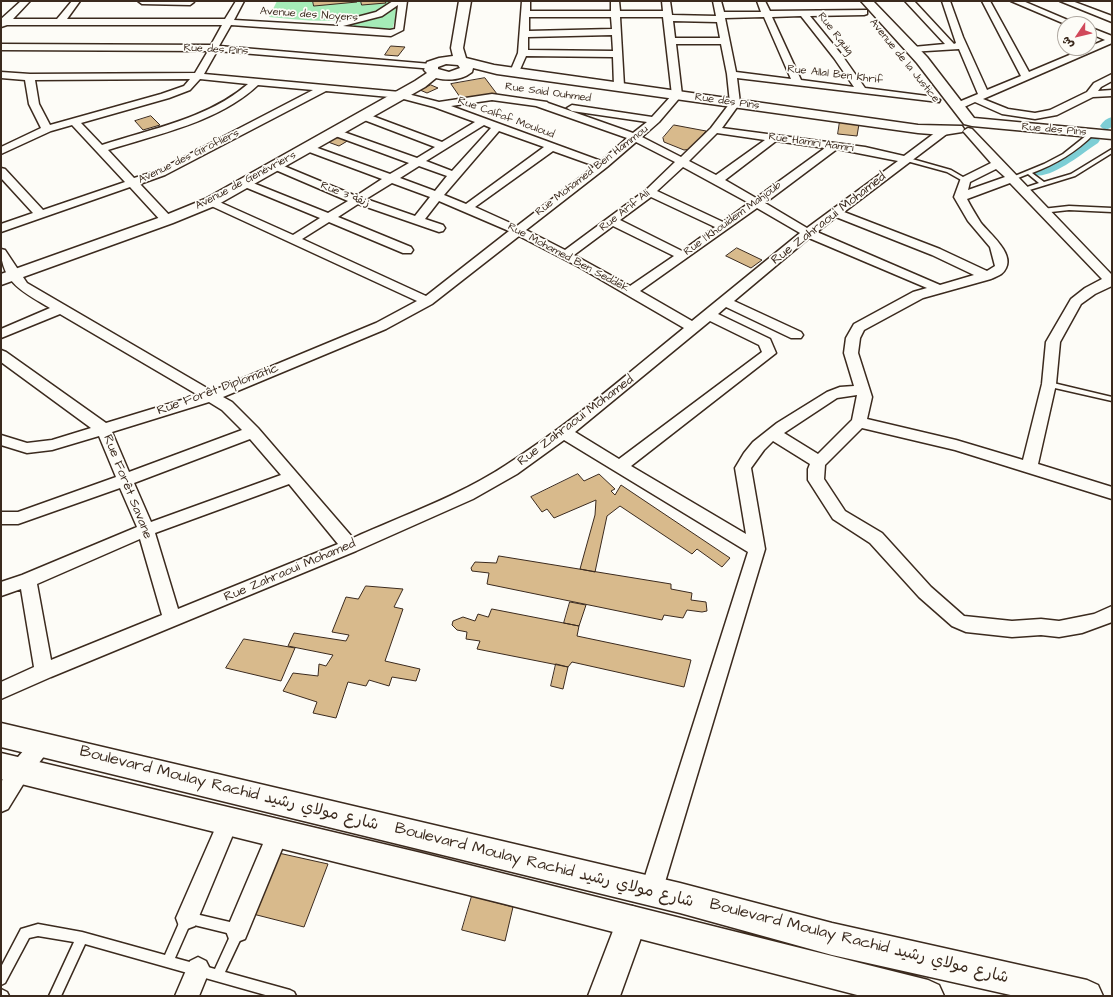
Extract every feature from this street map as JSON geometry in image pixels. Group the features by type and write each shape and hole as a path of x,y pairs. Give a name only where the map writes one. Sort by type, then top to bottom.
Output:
{"street":[{"path":"3,23 26,1"},
{"path":"60,22 76,1"},
{"path":"142,1 186,10"},
{"path":"1,152 12,145 47,129 171,94 187,88 198,76 212,48 240,1"},
{"path":"307,26 335,25 357,21 379,14 399,1"},
{"name":"Avenue des Noyers","path":"3,23 60,22 186,10 228,22 307,26 389,33 399,30 403,1"},
{"path":"462,66 457,48 465,1"},
{"path":"515,72 523,53 526,1"},
{"path":"615,1 618,86"},
{"path":"761,1 797,82"},
{"name":"Avenue de la Justice","path":"854,1 866,6 913,50 958,106 959,123"},
{"path":"909,1 968,58 979,97 1006,112 1035,116 1053,113 1092,94 1112,93"},
{"path":"946,1 956,47"},
{"path":"986,1 1026,76"},
{"path":"1015,1 1057,18"},
{"path":"1064,1 1112,19"},
{"path":"525,14 616,14 669,10 717,10 766,15 804,14 866,6"},
{"name":"Avenue de la Justice","path":"866,6 904,60"},
{"path":"669,10 677,95"},
{"path":"717,10 726,41 735,103"},
{"name":"Rue Rguig","path":"804,14 838,56 861,90"},
{"path":"524,34 616,32"},
{"path":"1097,33 1112,39"},
{"path":"958,106 1112,39"},
{"path":"671,41 726,41"},
{"name":"Rue des Pins","path":"1,47 212,48 433,70"},
{"path":"913,50 956,47"},
{"path":"457,48 446,60 462,66"},
{"path":"523,53 618,54"},
{"name":"Avenue de Genévriers","path":"8,277 167,220 211,202 400,95 433,70 438,62 446,60"},
{"path":"433,70 445,76 462,66"},
{"name":"Rue des Pins","path":"462,66 618,86 918,129 959,123 997,124 1112,135"},
{"name":"Rue Allal Ben Khrif","path":"732,74 935,100"},
{"name":"Rue Calfaf Mouloud","path":"3,77 198,76 400,95 438,105 603,165"},
{"path":"30,77 30,92 33,106 47,129"},
{"path":"1092,94 1096,85 1112,77"},
{"path":"101,149 211,113 239,96 255,82"},
{"name":"Avenue de la Justice","path":"922,83 935,100 959,123"},
{"name":"Avenue des Girofliers","path":"1,228 133,184 161,173 326,88"},
{"name":"Rue Mohamed Ben Hammou","path":"427,300 636,138 656,120 677,95"},
{"name":"Rue Said Ouhmed","path":"438,105 492,97 656,120"},
{"path":"534,102 636,138 718,180 756,204 808,233 939,289"},
{"name":"Rue Arif Ali","path":"565,256 650,192 715,130 735,103"},
{"path":"363,116 443,146"},
{"path":"74,121 167,220"},
{"path":"293,240 483,121"},
{"path":"959,123 1111,281 1090,291 1081,298 1053,342 1049,384 1029,468"},
{"name":"Rue Zahraoui Mohamed","path":"1,691 44,671 350,546 467,495 511,470 564,433 726,302 808,233 905,159 959,123"},
{"path":"417,221 454,175 497,127"},
{"name":"Rue Hamri Aamri","path":"715,130 835,146 905,159"},
{"path":"334,132 454,175"},
{"path":"1,137 12,145"},
{"path":"718,180 774,138"},
{"name":"Rue l'Khouidem Mahjoub","path":"631,291 724,227 835,146"},
{"path":"467,208 551,147"},
{"name":"Rue Mohamed Ben Seddek","path":"308,148 438,196 517,230 631,291 694,328"},
{"path":"997,164 964,180 960,197 974,223 988,236 1001,256 1001,267 995,273 987,276 918,296 859,327 853,338 851,353 865,397 859,422 819,462 816,469 816,480 839,515 876,538 925,592 958,621 966,624 1012,629 1041,627 1059,629 1099,620 1112,613"},
{"name":"Rue 3 زنقة","path":"275,166 356,200 439,228"},
{"path":"1,171 41,215"},
{"path":"960,197 1013,178"},
{"path":"244,183 407,250"},
{"path":"650,192 724,227"},
{"path":"211,202 427,300"},
{"path":"836,213 936,252 987,276"},
{"path":"613,221 683,256"},
{"path":"1,253 8,277 227,406 253,432 350,546"},
{"name":"Rue Forêt Diplomatic","path":"1,440 27,448 39,448 69,441 103,429 212,396 381,326 427,300"},
{"path":"726,302 796,336"},
{"path":"1,334 60,309"},
{"path":"621,466 769,353 765,342 709,315"},
{"name":"Rue Forêt Savane","path":"1,355 103,429 146,530 172,620"},
{"path":"651,892 757,549 743,468 748,456 762,441 832,395 840,392 862,390"},
{"path":"859,422 956,445 1112,493"},
{"path":"1,518 18,518 253,432"},
{"path":"564,433 757,549"},
{"path":"772,434 819,462"},
{"path":"1,589 28,580 146,530 292,477"},
{"path":"28,580 44,671"},
{"name":"Boulevard Moulay Rachid شارع مولاي رشيد","path":"1,735 651,892 832,939 1087,996"},
{"path":"1,802 11,769 42,744"},
{"path":"11,769 278,832 632,921 869,983 928,996"},
{"path":"187,918 229,820"},
{"path":"237,931 278,832"},
{"path":"604,996 632,921"},
{"path":"187,996 208,972"}],"lane":[{"path":"1013,178 1070,154 1092,133"},
{"path":"1023,190 1073,175 1112,151"},
{"path":"905,159 949,172 964,180"},
{"path":"1028,172 1043,184"},
{"path":"1042,211 1069,208 1112,210"},
{"path":"1049,384 1112,399"},
{"path":"168,961 187,918 237,931 208,972"},
{"path":"1,979 22,938 30,931 38,930 82,938 290,996"},
{"path":"55,996 82,938"}],"green space":[{"path":"277,1 313,1 314,6 361,1 362,5 391,1 382,8 362,16 349,19 323,21 269,17"},
{"path":"396,7 399,7 392,30 389,31 341,26 379,18"}],"building":[{"path":"313,1 356,1 357,2 314,6"},
{"path":"361,1 385,1 386,3 362,5"},
{"path":"391,46 405,47 398,56 385,55"},
{"path":"485,78 497,94 462,100 451,84"},
{"path":"431,85 438,88 427,93 420,90"},
{"path":"151,116 160,125 143,130 135,121"},
{"path":"840,121 859,124 857,136 838,134"},
{"path":"674,125 706,131 692,149 684,150 664,142 663,138"},
{"path":"338,136 349,140 339,146 328,142"},
{"path":"737,248 762,260 751,268 726,256"},
{"path":"578,474 584,481 599,474 615,489 611,491 615,495 621,485 730,558 722,567 697,549 692,554 620,506 607,516 595,572 580,569 595,515 596,500 554,518 547,509 542,512 531,497"},
{"path":"499,556 671,584 671,589 692,593 691,600 706,602 707,611 702,612 687,610 683,618 664,615 662,620 487,584 489,573 472,571 471,568 475,562 496,563"},
{"path":"366,586 403,589 394,607 403,609 385,661 420,669 416,681 392,677 389,686 369,680 366,686 348,682 336,718 313,713 317,702 283,691 293,673 318,676 319,664 326,666 333,655 288,646 294,633 346,641 349,635 332,632 346,597 358,599"},
{"path":"570,602 586,605 579,626 564,623"},
{"path":"492,609 579,626 577,636 691,660 684,687 572,662 568,667 477,649 480,641 466,639 467,632 457,630 452,625 453,621 463,617 475,621 478,614 488,617"},
{"path":"244,639 295,648 281,681 226,668"},
{"path":"556,664 568,667 563,689 551,686"},
{"path":"274,852 328,864 304,927 249,913"},
{"path":"472,896 513,907 505,941 462,930"}],"waterway":[{"path":"1106,126 1112,120"},
{"path":"1039,172 1066,160 1094,140"}]}
